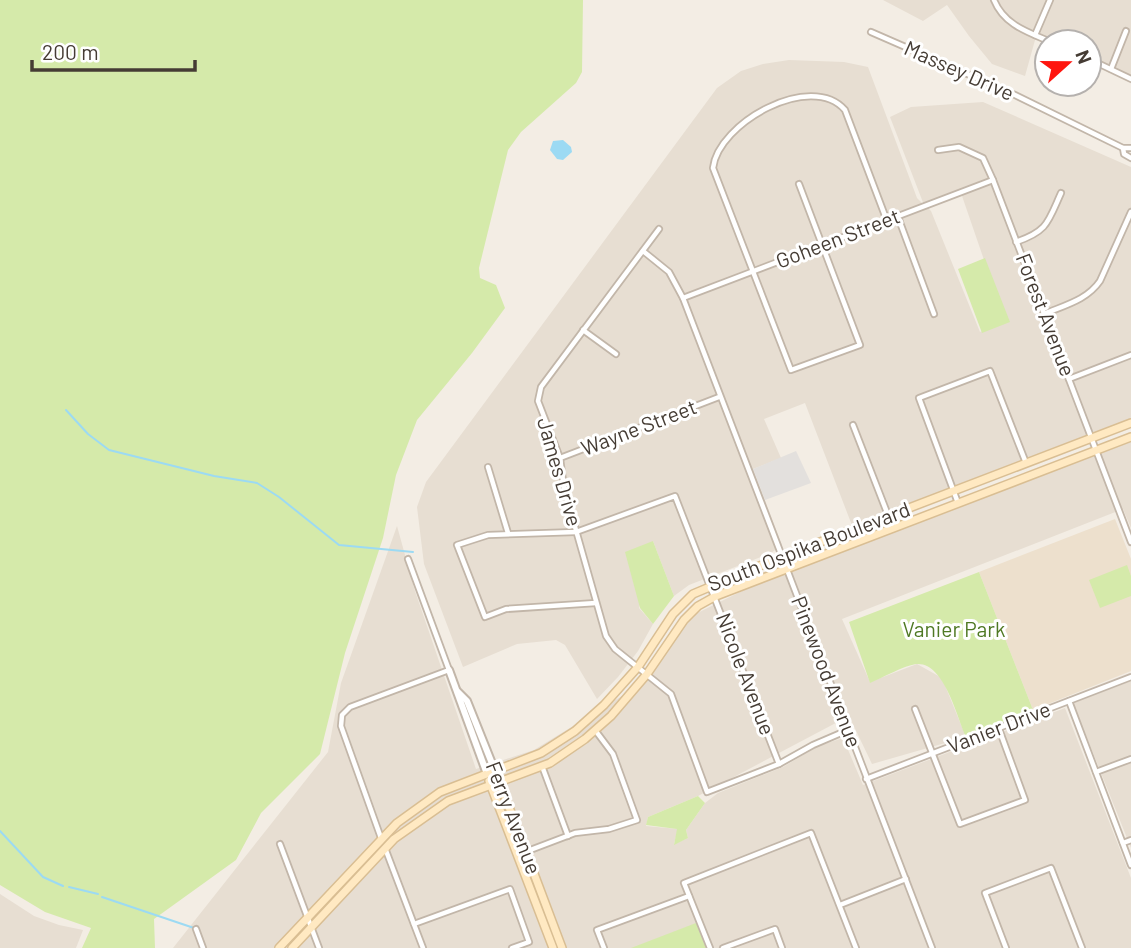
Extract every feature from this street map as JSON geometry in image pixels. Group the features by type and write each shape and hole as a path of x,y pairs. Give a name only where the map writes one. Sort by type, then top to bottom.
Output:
{"main road":[{"name":"South Ospika Boulevard","path":"279,948 397,823 440,792 541,753 575,731 604,705 638,667 673,614 693,594 711,584 1131,423"},
{"name":"South Ospika Boulevard","path":"292,948 394,839 448,801 542,766 595,730 611,716 647,674 684,620 698,606 786,568 1131,437"},
{"name":"Ferry Avenue","path":"495,771 553,948"},
{"name":"Ferry Avenue","path":"486,774 562,948"}],"street":[{"path":"994,0 1004,18 1033,34"},
{"path":"1038,28 1050,0"},
{"path":"1111,69 1126,31"},
{"name":"Massey Drive","path":"871,32 1011,93 1123,148 1131,148"},
{"path":"1103,65 1131,79"},
{"path":"799,184 860,345 791,370 713,168 715,157 727,138 749,117 770,106 798,98 822,97 837,101 845,110 887,221"},
{"name":"Forest Avenue","path":"938,150 959,147 983,158 1131,542"},
{"name":"Massey Drive","path":"1123,148 1124,154 1131,158"},
{"name":"Goheen Street","path":"683,298 993,180"},
{"path":"1016,242 1034,236 1045,228 1061,193"},
{"path":"1044,314 1086,297 1094,290 1131,212"},
{"path":"898,217 934,313"},
{"name":"James Drive","path":"659,229 541,387 538,401 560,458 564,488 606,636 615,649 671,694 707,792 779,764"},
{"name":"Pinewood Avenue","path":"643,251 669,272 683,298 932,948"},
{"path":"583,330 616,354"},
{"path":"1069,379 1131,355"},
{"path":"958,503 919,398 990,371 1026,463"},
{"name":"Wayne Street","path":"560,458 719,397"},
{"path":"853,425 893,528"},
{"path":"488,467 508,533"},
{"name":"Nicole Avenue","path":"576,532 675,496 779,764"},
{"path":"576,532 488,535 457,545 485,617 506,609 596,603"},
{"name":"Ferry Avenue","path":"408,559 486,774"},
{"path":"381,838 341,726 342,715 350,707 449,670"},
{"name":"Vanier Drive","path":"866,779 1131,677"},
{"name":"Ferry Avenue","path":"458,692 467,701 495,771"},
{"path":"1069,701 1131,865"},
{"path":"915,709 960,824 1025,800 999,729"},
{"path":"521,854 568,836 609,829 638,820 612,754 595,730"},
{"path":"779,764 848,730"},
{"path":"1096,772 1131,759"},
{"path":"542,766 568,836"},
{"path":"710,948 684,883 811,833 856,948"},
{"path":"1123,843 1131,840"},
{"path":"280,844 319,948"},
{"path":"385,848 423,948"},
{"path":"1006,948 985,893 1051,868 1082,948"},
{"path":"840,905 906,879"},
{"path":"414,924 510,889 529,942 512,948"},
{"path":"604,948 597,930 689,896"},
{"path":"196,929 204,948"},
{"path":"723,948 775,929 782,948"}],"shaded area":[{"path":"883,0 1131,0 1131,79 1103,66 1103,28 1033,28 1033,47 1025,76 992,64 947,5 923,21"},
{"path":"789,60 844,62 868,67 917,198 924,205 890,117 911,107 983,102 1131,167 1131,422 853,528 805,403 764,419 781,458 753,469 782,545 771,553 689,585 674,596 653,541 639,608 653,624 638,651 597,699 565,645 556,640 517,644 463,667 424,564 417,507 426,482 717,88 741,71","holes":["961,193 1005,321 980,332 931,211 926,206"]},
{"path":"1131,441 1131,528 1123,509 842,619 870,682 917,664 942,678 966,737 872,764 849,716 698,796 648,817 646,826 678,829 674,844 688,838 686,830 705,803 718,793 783,767 818,746 843,738 863,785 1065,708 1131,878 1131,948 173,948 328,752 341,683 397,526 415,591 476,769 534,750 630,691 681,621 783,571"},
{"path":"796,451 811,483 765,500 753,469"},
{"path":"1115,519 1131,559 1131,671 1033,710 979,572"},
{"path":"1131,681 1131,848 1073,703"},
{"path":"0,894 34,916 83,930 76,948 0,948"}],"green space":[{"path":"0,0 583,0 582,72 576,83 521,132 508,150 479,268 480,278 496,285 505,308 417,420 396,475 383,538 345,653 320,754 261,813 236,860 154,919 155,948 82,948 91,928 45,912 0,885"},
{"path":"985,258 1010,322 982,333 958,269"},
{"path":"653,541 674,596 653,624 640,608 625,552"},
{"path":"1127,565 1131,576 1131,596 1100,608 1089,580"},
{"name":"Vanier Park","path":"979,572 1033,710 966,737 942,681 926,665 911,665 870,683 849,622"},
{"path":"698,796 705,803 686,830 688,838 674,845 677,829 646,825 648,817"},
{"path":"696,923 706,948 631,948"}],"water":[{"path":"563,140 571,147 572,152 563,160 557,159 550,150 553,141"}],"waterway":[{"path":"66,410 88,434 109,450 214,476 257,483 279,497 339,545 413,552"},
{"path":"0,831 43,877 63,886"},
{"path":"69,887 98,894"},
{"path":"102,897 194,928"}]}
